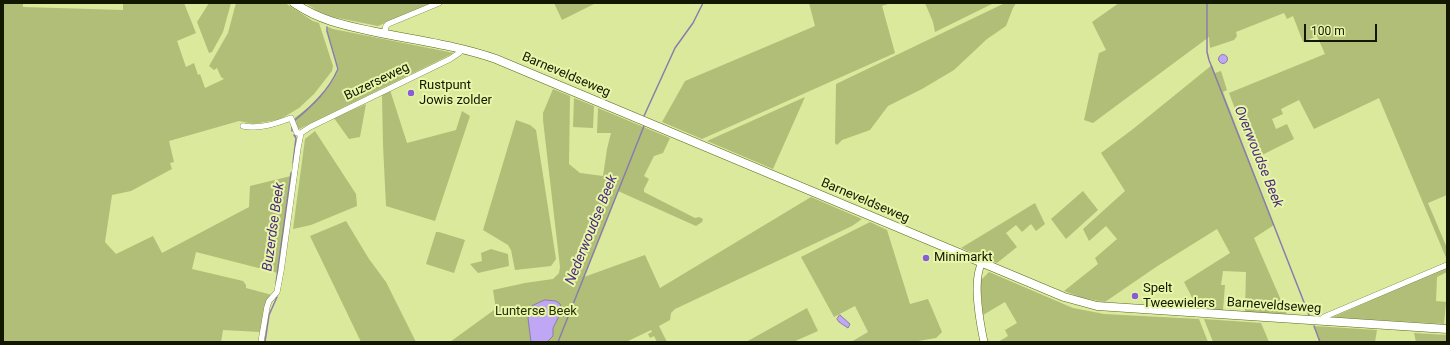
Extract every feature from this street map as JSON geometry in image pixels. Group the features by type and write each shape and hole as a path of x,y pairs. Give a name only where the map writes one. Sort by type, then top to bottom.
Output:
{"main road":[{"name":"Barneveldseweg","path":"294,3 307,12 335,23 462,49 496,59 1064,297 1097,306 1447,329"}],"street":[{"path":"384,34 388,24 439,3"},
{"name":"Buzerseweg","path":"301,133 310,127 450,59 462,49"},
{"path":"243,126 260,128 291,118 297,132 301,133 277,292 267,307 262,342"},
{"path":"982,263 977,274 977,278 980,323 984,342"},
{"path":"1320,321 1331,314 1447,265"}],"green space":[{"path":"3,3 23,3 23,7 123,10 123,3 184,3 196,33 177,41 186,67 194,63 205,88 224,79 221,77 217,68 214,70 209,66 228,33 236,3 285,3 313,21 319,23 333,66 332,71 314,94 299,108 277,120 253,124 239,121 169,141 174,162 170,163 172,169 131,191 112,195 105,242 116,254 153,236 162,253 249,207 250,186 291,176 278,273 196,252 192,269 243,281 246,288 272,295 261,332 223,330 221,342 3,342"},
{"path":"209,3 231,3 223,32 212,52 209,53 197,22"},
{"path":"305,3 434,3 378,26 333,17 318,11"},
{"path":"554,3 596,3 562,20"},
{"path":"809,3 891,3 882,6 895,53 702,139 662,122 685,81 815,26"},
{"path":"925,3 994,3 935,32 933,22"},
{"path":"1005,3 1016,3 1006,26 987,39 954,70 922,89 888,106 870,130 842,140 837,145 835,143 836,84"},
{"path":"1119,3 1447,3 1447,195 1428,203 1447,248 1447,260 1379,98 1314,129 1299,100 1281,109 1283,114 1272,119 1276,129 1287,124 1294,139 1254,159 1229,93 1325,54 1317,36 1303,42 1293,16 1287,19 1284,13 1236,32 1237,36 1234,40 1210,48 1209,37 1093,123 1084,120 1099,53 1106,50 1092,22"},
{"path":"328,27 454,53 297,130 293,119 307,109 325,91 339,69 328,33"},
{"path":"1212,65 1215,73 1221,71 1227,90 1223,92 1274,225 1254,238 1287,314 1245,312 1246,272 1223,271 1221,285 1225,285 1223,310 1198,309 1184,282 1230,253 1217,229 1156,267 1105,302 1083,298 1064,291 1098,264 1095,258 1117,239 1106,226 1089,241 1083,229 1125,191 1101,153"},
{"name":"Lunterse Beek","path":"553,89 570,96 569,164 580,173 603,176 611,133 597,133 598,108 670,138 663,153 654,156 644,176 649,179 644,192 695,218 699,217 703,219 702,222 696,226 618,191 584,277 645,255 660,288 811,197 862,219 852,226 675,309 671,313 670,320 659,326 667,342 657,342 654,336 650,338 648,334 652,332 651,330 626,342 450,342 494,310 495,303 493,290 553,279 559,273 560,267 543,120 543,113"},
{"path":"390,90 407,143 456,130 462,111 470,116 435,221 386,206 382,95"},
{"path":"805,97 773,169 707,141"},
{"path":"574,98 594,106 593,128 573,127"},
{"path":"366,104 360,137 349,139 334,118"},
{"path":"516,120 530,125 536,130 556,259 551,266 515,270 511,250 508,245 483,230"},
{"path":"315,131 356,194 357,206 311,225 293,229 305,139"},
{"path":"1083,191 1098,210 1066,239 1051,219"},
{"path":"1035,203 1045,224 1036,231 1031,224 1022,232 1016,225 1006,233 1017,247 997,263 961,248"},
{"path":"346,221 369,259 386,282 416,342 361,342 310,236"},
{"path":"870,222 887,230 910,304 928,299 942,332 936,338 912,342 851,342 868,332 855,306 834,317 801,257"},
{"path":"436,232 465,240 454,273 426,264"},
{"path":"491,249 508,254 509,266 478,273 470,264 482,261 481,253"},
{"path":"1447,267 1447,272 1437,277 1436,301 1446,302 1444,324 1333,317"},
{"path":"989,272 1073,308 1104,314 1199,319 1208,342 998,342 1008,336 1005,330 1017,323 1005,302 983,315 980,281"},
{"path":"807,308 818,331 793,342 746,342"},
{"path":"1204,319 1261,323 1269,342 1213,342"},
{"path":"1314,326 1377,330 1375,342 1320,342"},
{"path":"1414,333 1447,335 1447,342 1416,342"}],"shaded area":[{"path":"1223,54 1228,59 1223,64 1218,59"},
{"path":"545,300 556,301 560,304 562,310 553,328 553,336 547,342 531,342 528,318 532,306"},
{"path":"840,315 850,324 848,328 837,319"}],"waterway":[{"name":"Nederwoudse Beek","path":"644,116 675,48 693,23 703,3"},
{"name":"Overwoudse Beek","path":"1207,3 1207,52 1209,60 1309,315"},
{"name":"Buzerdse Beek","path":"295,120 320,97 330,84 338,69 327,27"},
{"name":"Buzerdse Beek","path":"292,126 292,131"},
{"name":"Nederwoudse Beek","path":"558,342 644,126"},
{"name":"Buzerdse Beek","path":"293,163 296,138 294,135"},
{"name":"Buzerdse Beek","path":"276,283 291,173"},
{"name":"Buzerdse Beek","path":"265,342 269,315 277,297"},
{"name":"Overwoudse Beek","path":"1314,326 1320,342"}],"place":[{"name":"Rustpunt Jowis zolder","path":"411,93"},
{"name":"Minimarkt","path":"926,258"},
{"name":"Spelt Tweewielers","path":"1135,296"}]}
